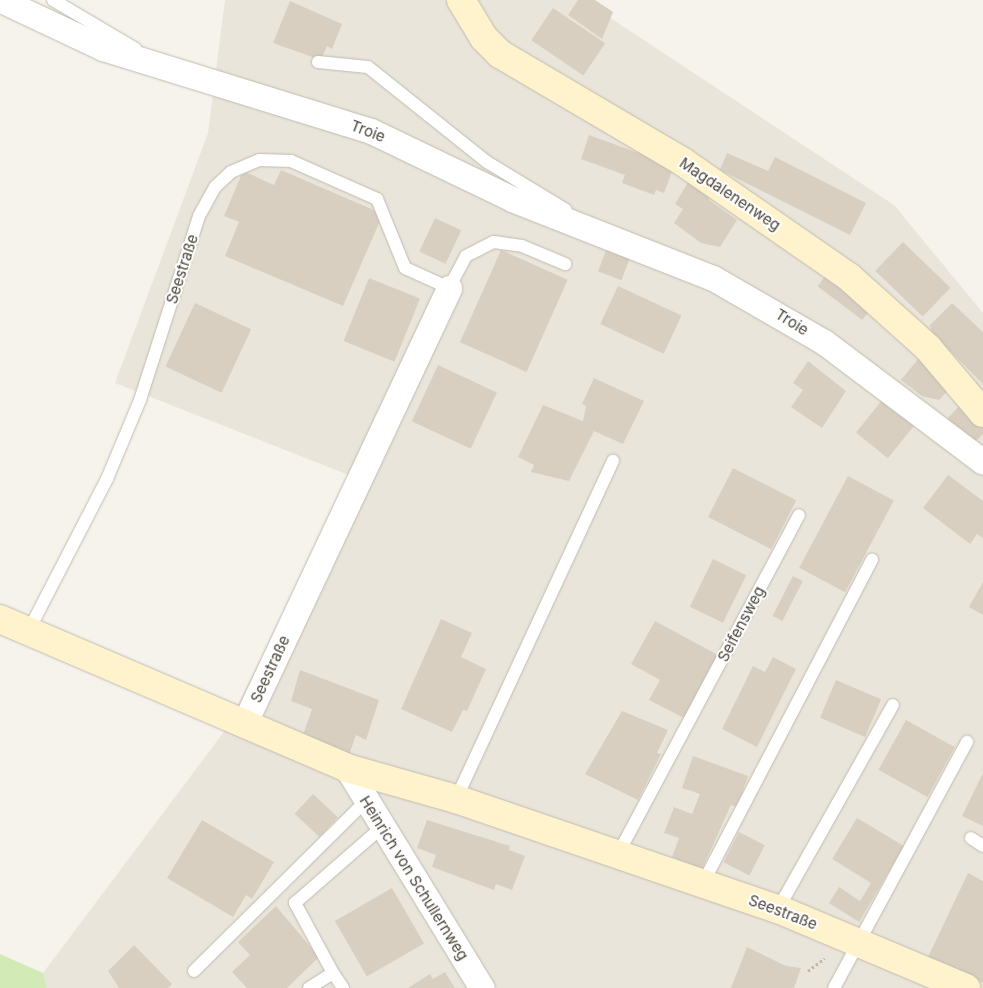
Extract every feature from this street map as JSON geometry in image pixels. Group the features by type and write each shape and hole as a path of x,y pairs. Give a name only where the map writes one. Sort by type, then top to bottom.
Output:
{"street":[{"name":"Troie","path":"1,0 65,34 149,62 371,130 512,199 579,222 714,278 773,310 824,342 983,462"},
{"name":"Magdalenenweg","path":"461,0 480,32 500,54 683,162 849,277 928,348 983,413"},
{"name":"Seestraße","path":"244,724 449,288"},
{"name":"Seestraße","path":"0,619 30,628 347,768 456,799 778,909 966,988"},
{"name":"Heinrich von Schullernweg","path":"347,768 365,802 482,988"}],"lane":[{"name":"Troie","path":"53,0 134,48 149,62"},
{"name":"Troie","path":"318,62 368,67 487,162 565,209 579,222"},
{"name":"Seestraße","path":"30,628 107,479 140,400 199,216 222,179 249,163 282,160 377,199 405,268 449,288 466,256 494,242 522,246 565,264"},
{"path":"456,799 613,461"},
{"name":"Seifensweg","path":"618,854 799,515"},
{"path":"704,883 872,560"},
{"path":"778,909 893,705"},
{"path":"834,988 861,943 967,742"},
{"path":"194,971 365,802"},
{"path":"343,988 295,903 382,828"},
{"path":"971,838 983,846"},
{"path":"309,988 333,973"}],"shaded area":[{"path":"225,0 583,0 894,205 983,313 983,988 47,988 43,973 226,729 351,476 115,383 208,133"}],"green space":[{"path":"0,954 43,973 47,988 0,988"}],"building":[{"path":"578,0 595,0 613,12 602,39 568,15"},
{"path":"290,1 342,24 332,49 327,46 321,60 273,43"},
{"path":"553,8 605,43 583,76 531,40"},
{"path":"589,135 674,166 664,193 656,190 654,195 622,183 625,175 581,159"},
{"path":"727,153 768,171 775,157 866,203 850,235 720,170"},
{"path":"281,170 383,214 343,306 225,256 239,222 224,216 243,171 274,185"},
{"path":"689,181 709,191 709,200 737,220 720,247 701,243 674,223 683,209 675,204"},
{"path":"435,218 461,230 446,264 419,252"},
{"path":"903,242 950,288 923,317 875,271"},
{"path":"607,248 630,257 621,280 598,271"},
{"path":"501,250 568,280 527,372 460,342"},
{"path":"829,271 874,305 862,320 818,286"},
{"path":"369,278 420,299 395,362 344,341"},
{"path":"618,286 681,316 664,354 600,324"},
{"path":"195,303 251,329 222,393 165,366"},
{"path":"952,303 983,332 983,384 932,333 930,325"},
{"path":"923,353 954,384 939,400 922,396 901,380"},
{"path":"808,361 846,391 822,428 791,407 803,390 793,383"},
{"path":"438,365 497,392 471,449 412,421"},
{"path":"594,378 644,401 623,444 594,431 569,481 531,472 534,465 518,457 543,405 583,421 586,406 582,404"},
{"path":"883,399 915,425 888,458 856,432"},
{"path":"962,403 983,423 983,434 972,445 945,421"},
{"path":"733,468 796,500 771,549 708,517"},
{"path":"948,475 983,501 983,538 977,534 970,544 923,508"},
{"path":"848,476 894,500 845,592 799,568"},
{"path":"713,559 746,575 723,623 690,607"},
{"path":"793,576 803,581 782,621 773,616"},
{"path":"983,582 983,615 969,607"},
{"path":"441,619 472,633 461,657 486,669 467,711 463,710 452,732 401,709"},
{"path":"655,621 718,655 684,718 649,700 660,680 631,664"},
{"path":"773,657 796,669 757,747 722,729 753,666 765,672"},
{"path":"300,670 379,700 366,740 356,735 349,755 302,738 312,709 291,701"},
{"path":"836,680 881,699 865,737 820,718"},
{"path":"622,711 668,730 657,753 661,754 638,800 585,774"},
{"path":"906,720 955,747 927,797 878,770"},
{"path":"693,756 748,776 737,807 731,805 702,869 672,857 679,838 664,833 674,807 692,814 700,794 682,788"},
{"path":"983,773 983,826 962,816"},
{"path":"313,794 338,817 319,837 295,814"},
{"path":"857,818 904,846 859,922 829,903 839,887 860,901 871,883 832,859"},
{"path":"202,820 274,862 252,899 246,895 233,917 167,878"},
{"path":"427,820 510,846 509,850 525,856 512,890 496,884 494,890 432,867 436,855 417,848"},
{"path":"739,832 765,845 749,875 724,862"},
{"path":"968,873 983,881 983,983 928,957"},
{"path":"392,888 424,943 367,976 335,921"},
{"path":"276,906 319,957 287,988 247,988 232,972 250,955 238,942"},
{"path":"134,945 172,984 168,988 119,988 108,971"},
{"path":"747,947 786,966 801,968 794,988 731,988"},
{"path":"445,972 455,988 408,988 430,974 433,979"}]}
